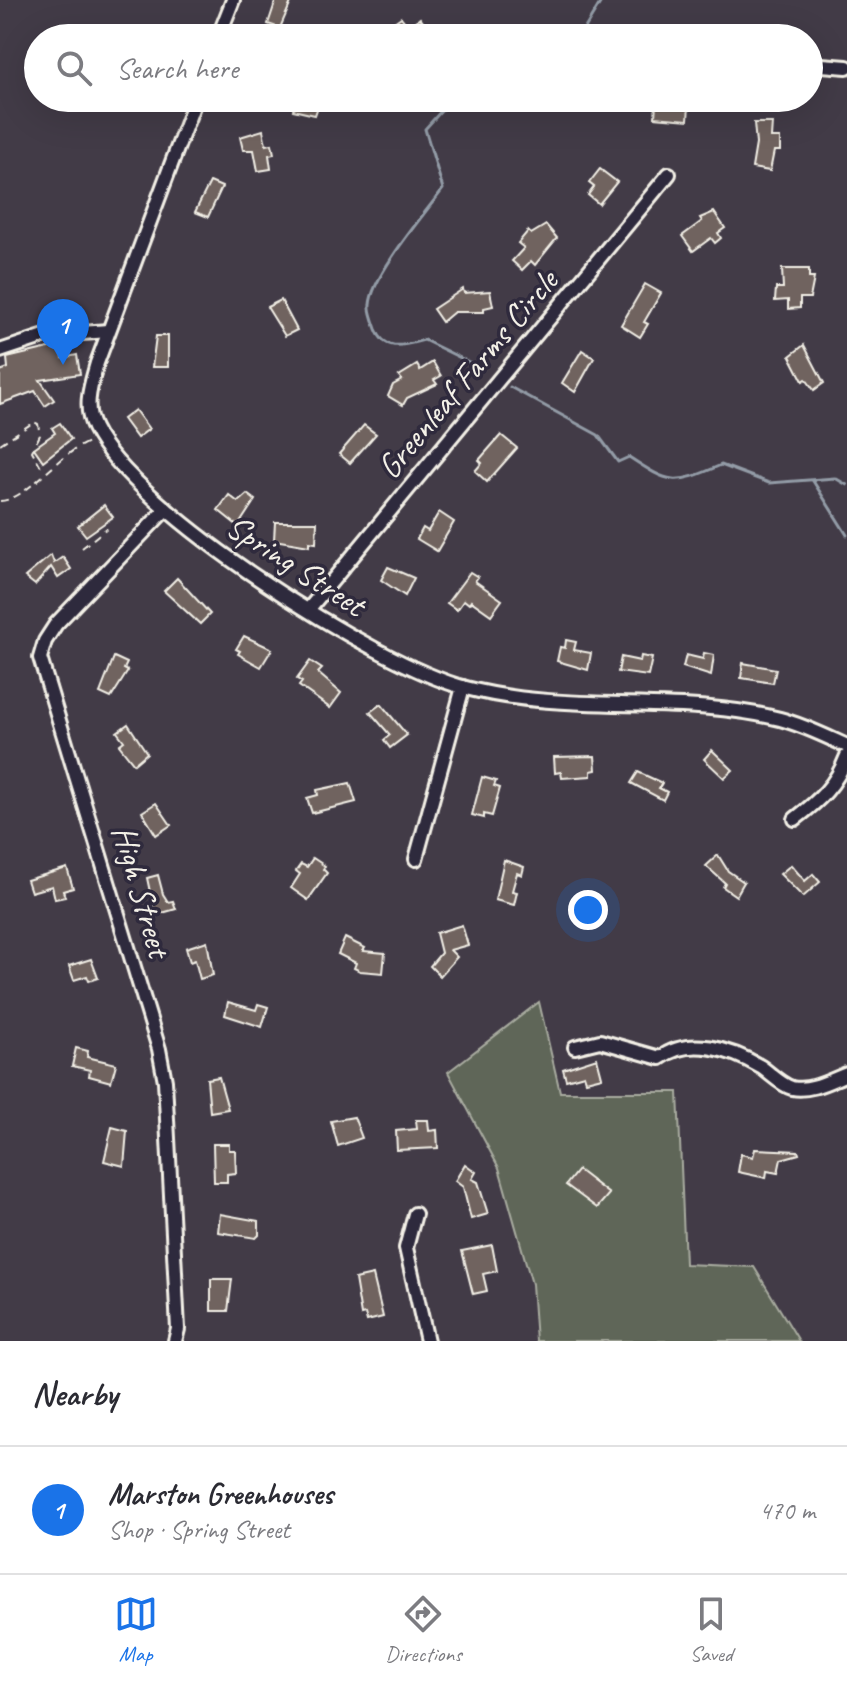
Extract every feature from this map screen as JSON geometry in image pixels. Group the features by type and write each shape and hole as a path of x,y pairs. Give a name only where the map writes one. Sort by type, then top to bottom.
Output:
{"street":[{"path":"224,24 233,0"},
{"path":"823,65 847,67"},
{"name":"Spring Street","path":"191,112 108,331 89,394 90,417 111,455 166,509 308,610 410,666 463,687 550,703 751,714 780,719 847,746"},
{"name":"Greenleaf Farms Circle","path":"308,610 669,174"},
{"path":"0,351 45,336 108,331"},
{"name":"High Street","path":"166,509 56,624 45,641 40,658 159,1049 165,1081 177,1299 178,1329 175,1341"},
{"path":"416,859 463,687"},
{"path":"795,819 821,799 838,780 847,756"},
{"path":"575,1047 600,1041 660,1058 679,1047 708,1048 742,1057 794,1088 809,1088 847,1074"},
{"path":"415,1214 406,1248 427,1341"}],"path":[{"path":"0,444 34,422 38,424 40,435 32,451 44,472"},
{"path":"0,501 22,494 71,448 99,437"},
{"path":"82,548 107,528"}],"green space":[{"path":"539,1002 560,1092 678,1092 685,1264 754,1267 799,1341 536,1341 532,1284 499,1168 448,1072"}],"building":[{"path":"276,0 292,0 282,24 268,24"},
{"path":"401,17 407,24 391,24"},
{"path":"655,112 689,112 688,120 655,117"},
{"path":"754,123 772,123 771,138 780,138 780,151 774,151 770,171 752,168 756,144"},
{"path":"263,130 266,145 272,144 274,154 269,155 271,169 258,171 254,150 243,150 240,137"},
{"path":"600,169 617,182 599,204 588,195 594,187 589,183"},
{"path":"210,182 222,187 208,217 195,212"},
{"path":"714,212 725,228 718,233 721,238 715,243 711,238 693,251 682,236 702,221 700,218"},
{"path":"546,225 557,238 535,265 531,261 522,270 512,261 524,248 518,243 528,231 531,234"},
{"path":"782,269 809,269 809,278 814,278 810,298 800,298 800,308 788,309 788,300 775,301 776,288 783,288"},
{"path":"645,284 661,293 644,322 648,324 640,337 621,325"},
{"path":"463,289 464,293 490,291 493,306 484,308 484,312 454,312 442,322 433,309"},
{"path":"281,300 297,330 285,336 267,307"},
{"path":"156,336 168,336 168,367 152,367"},
{"path":"61,345 63,358 77,355 80,374 40,380 54,400 45,406 35,391 0,404 0,371 8,368 7,358"},
{"path":"804,345 824,383 814,390 806,379 803,381 790,356"},
{"path":"582,350 594,358 575,392 562,383"},
{"path":"433,362 441,376 434,380 437,384 407,398 403,405 388,396 393,385 402,380 399,376 417,365 420,370"},
{"path":"135,410 149,429 137,438 123,419"},
{"path":"60,423 71,439 43,461 34,448 55,433 52,428"},
{"path":"364,425 376,434 350,463 339,454"},
{"path":"501,435 517,448 487,482 475,471 482,463 479,460"},
{"path":"247,494 255,500 238,526 218,510 229,495 238,502"},
{"path":"104,505 113,517 86,536 78,526"},
{"path":"439,512 454,522 437,551 417,539 423,528 428,531"},
{"path":"275,522 317,522 316,543 309,542 309,546 274,540"},
{"path":"51,555 54,563 63,557 71,569 58,578 51,567 35,585 25,577"},
{"path":"388,567 414,578 405,596 381,580"},
{"path":"470,572 478,577 475,581 502,600 491,615 471,601 469,604 464,600 457,610 447,603"},
{"path":"177,578 210,614 200,624 164,591"},
{"path":"244,636 272,649 261,667 238,654 240,651 236,649"},
{"path":"566,640 576,642 574,650 591,653 588,670 557,661 560,647 565,648"},
{"path":"704,653 714,655 711,676 683,667 686,655 703,659"},
{"path":"641,656 652,658 648,676 618,672 621,657 640,661"},
{"path":"114,657 127,663 124,669 128,671 111,698 100,693"},
{"path":"310,661 322,669 318,673 341,693 330,708 299,686 302,682 297,679"},
{"path":"743,663 776,669 773,683 741,678"},
{"path":"381,704 407,735 390,748 384,740 390,735 370,712"},
{"path":"128,724 147,753 134,764 119,745 124,741 117,732"},
{"path":"712,750 733,770 724,778 704,759"},
{"path":"595,756 596,770 591,771 591,776 562,778 561,772 555,773 554,757"},
{"path":"638,772 662,783 659,788 667,792 663,800 631,783"},
{"path":"482,777 496,781 494,786 500,788 492,816 484,814 484,818 472,815"},
{"path":"350,783 356,802 312,813 307,798 318,795 317,790"},
{"path":"156,803 171,825 156,835 142,812"},
{"path":"718,855 728,871 744,882 736,896 723,887 725,883 706,866"},
{"path":"313,858 325,866 323,869 327,873 308,900 291,888 300,874 296,871 301,864 307,867"},
{"path":"504,860 524,867 522,875 517,873 512,891 517,892 514,905 495,900"},
{"path":"791,865 805,881 813,874 820,882 803,897 780,874"},
{"path":"67,868 73,888 63,891 65,897 55,899 52,886 31,892 27,880"},
{"path":"158,875 163,894 168,902 173,901 176,909 155,915 147,878"},
{"path":"462,925 468,945 450,950 457,957 440,976 430,966 441,953 436,933"},
{"path":"345,938 365,948 363,951 385,953 383,973 360,971 354,968 356,963 338,954"},
{"path":"207,941 213,975 200,979 195,960 190,962 186,948"},
{"path":"91,959 98,978 89,981 87,976 74,980 69,966"},
{"path":"228,1002 256,1010 258,1004 268,1007 262,1027 225,1015"},
{"path":"76,1048 88,1051 87,1057 116,1064 111,1082 89,1076 90,1070 72,1066"},
{"path":"597,1058 602,1077 586,1081 584,1075 566,1080 563,1069"},
{"path":"219,1077 228,1109 210,1112 207,1079"},
{"path":"354,1117 362,1138 338,1146 331,1121"},
{"path":"416,1120 428,1120 429,1131 437,1130 438,1148 397,1150 396,1131 417,1129"},
{"path":"112,1127 127,1131 124,1166 104,1161"},
{"path":"213,1144 229,1144 229,1150 235,1150 236,1173 227,1174 227,1182 214,1182"},
{"path":"755,1149 798,1151 799,1154 781,1159 778,1173 767,1171 766,1178 738,1172 741,1154 753,1157"},
{"path":"465,1164 476,1172 472,1179 478,1182 488,1214 471,1219 463,1187 455,1181"},
{"path":"578,1170 609,1194 597,1208 566,1185"},
{"path":"220,1214 259,1221 259,1235 256,1238 218,1232"},
{"path":"492,1245 497,1271 483,1274 487,1291 473,1294 462,1251"},
{"path":"373,1275 383,1317 367,1321 365,1314 361,1315 355,1279"},
{"path":"211,1279 232,1279 228,1311 211,1311"}],"waterway":[{"path":"587,24 602,0"},
{"path":"440,112 425,129 443,189 379,278 370,308 376,329 385,342 396,345 424,340 483,369"},
{"path":"510,387 598,435 618,462 629,457 664,477 682,479 721,465 769,483 835,478 847,485"},
{"path":"813,481 847,535"}],"place":[{"name":"Marston Greenhouses","path":"63,365"}]}
